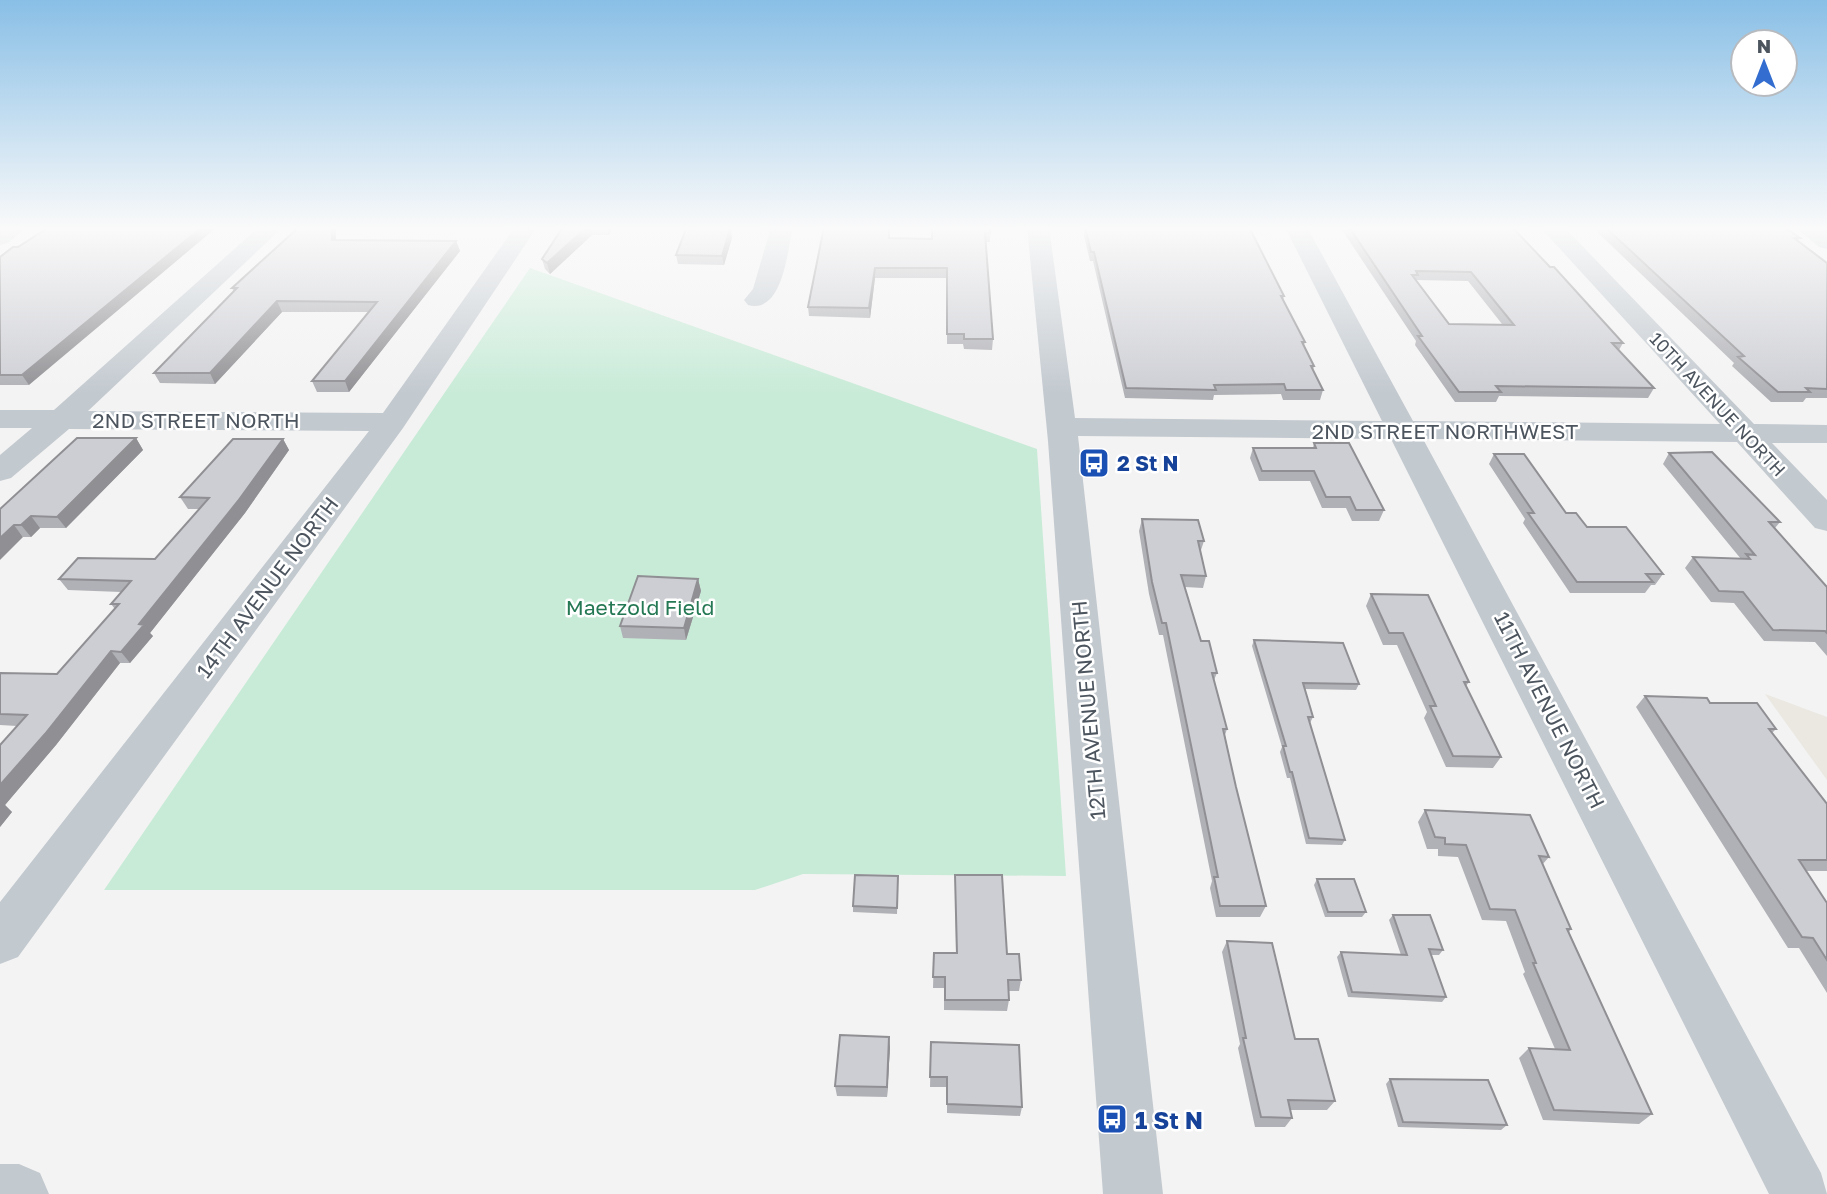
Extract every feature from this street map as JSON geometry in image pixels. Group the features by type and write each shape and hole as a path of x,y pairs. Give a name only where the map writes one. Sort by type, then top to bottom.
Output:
{"street":[{"path":"0,471 62,419 211,283"},
{"name":"14TH AVENUE NORTH","path":"0,941 392,422 488,283"},
{"path":"757,300 767,283"},
{"name":"12TH AVENUE NORTH","path":"1045,283 1062,428 1133,1194"},
{"name":"11TH AVENUE NORTH","path":"1325,283 1800,1194"},
{"name":"10TH AVENUE NORTH","path":"1604,283 1827,520"},
{"name":"2ND STREET NORTH","path":"0,419 392,422"},
{"name":"2ND STREET NORTHWEST","path":"1062,428 1827,434"},
{"path":"0,1194 19,1194"}],"shaded area":[{"path":"1765,694 1827,717 1827,780"}],"green space":[{"name":"Maetzold Field","path":"520,283 571,283 1037,449 1066,876 803,874 755,890 104,890"}],"building":[{"path":"0,283 134,283 22,375 0,375"},
{"path":"238,283 423,283 345,381 312,381 377,302 277,301 210,373 154,373 237,288 232,288"},
{"path":"813,283 873,283 869,308 808,307"},
{"path":"947,283 989,283 993,339 964,339 964,334 947,334"},
{"path":"1101,283 1277,283 1284,296 1281,296 1305,342 1302,342 1323,390 1286,390 1284,384 1214,385 1216,390 1126,388"},
{"path":"1386,283 1418,283 1449,324 1514,325 1480,283 1568,283 1623,343 1612,343 1654,388 1496,386 1501,392 1459,392 1418,336 1422,336"},
{"path":"1665,283 1827,283 1827,389 1806,388 1810,392 1778,392 1738,357 1744,356"},
{"path":"77,438 136,438 57,517 31,516 21,525 14,525 0,538 0,509"},
{"path":"233,439 283,439 238,501 139,624 144,625 121,652 111,651 45,734 0,785 0,745 27,715 0,714 0,673 57,674 119,604 111,604 131,581 59,579 78,558 155,559 209,498 180,497"},
{"path":"1314,443 1349,443 1384,510 1356,510 1350,497 1326,497 1314,471 1262,471 1253,448 1316,448"},
{"path":"1712,452 1780,522 1769,522 1827,587 1827,633 1773,630 1743,592 1719,591 1693,557 1750,559 1746,554 1755,555 1669,453"},
{"path":"1494,454 1524,454 1566,513 1576,513 1587,527 1626,527 1663,574 1646,574 1653,582 1577,582 1528,513 1534,513"},
{"path":"1142,519 1198,520 1204,541 1198,541 1206,576 1181,575 1201,641 1209,641 1217,673 1212,673 1227,729 1223,729 1266,906 1220,906 1214,877 1218,877 1166,623 1162,623 1152,582"},
{"path":"638,576 698,579 684,628 620,626"},
{"path":"1371,594 1428,595 1469,682 1464,682 1501,757 1453,756 1430,706 1436,706 1403,633 1389,633"},
{"path":"1254,640 1343,643 1359,684 1303,683 1313,717 1308,717 1345,840 1309,838 1283,746 1286,746"},
{"path":"1645,696 1707,698 1710,703 1757,703 1776,729 1769,729 1827,804 1827,860 1799,860 1827,903 1827,960 1813,938 1802,937"},
{"path":"1425,810 1530,815 1549,857 1539,856 1571,929 1567,929 1652,1114 1554,1110 1529,1048 1570,1050 1533,963 1536,963 1515,910 1490,909 1466,845 1445,844 1445,838 1435,837"},
{"path":"855,875 898,876 897,908 853,906"},
{"path":"955,875 1002,875 1007,954 1019,954 1021,980 1008,980 1009,1000 945,1000 945,977 933,977 934,953 957,953"},
{"path":"1317,879 1354,879 1366,912 1328,912"},
{"path":"1393,915 1430,915 1443,950 1429,949 1446,997 1352,992 1341,952 1407,955"},
{"path":"1227,941 1272,943 1295,1039 1318,1039 1335,1101 1288,1100 1292,1118 1261,1117 1243,1038 1246,1038"},
{"path":"840,1035 889,1037 887,1087 835,1086"},
{"path":"931,1042 1019,1045 1022,1107 947,1104 947,1077 930,1077"},
{"path":"1390,1079 1488,1080 1507,1125 1403,1122"}],"place":[{"name":"2 St N","path":"1094,463"},
{"name":"1 St N","path":"1112,1119"}]}
